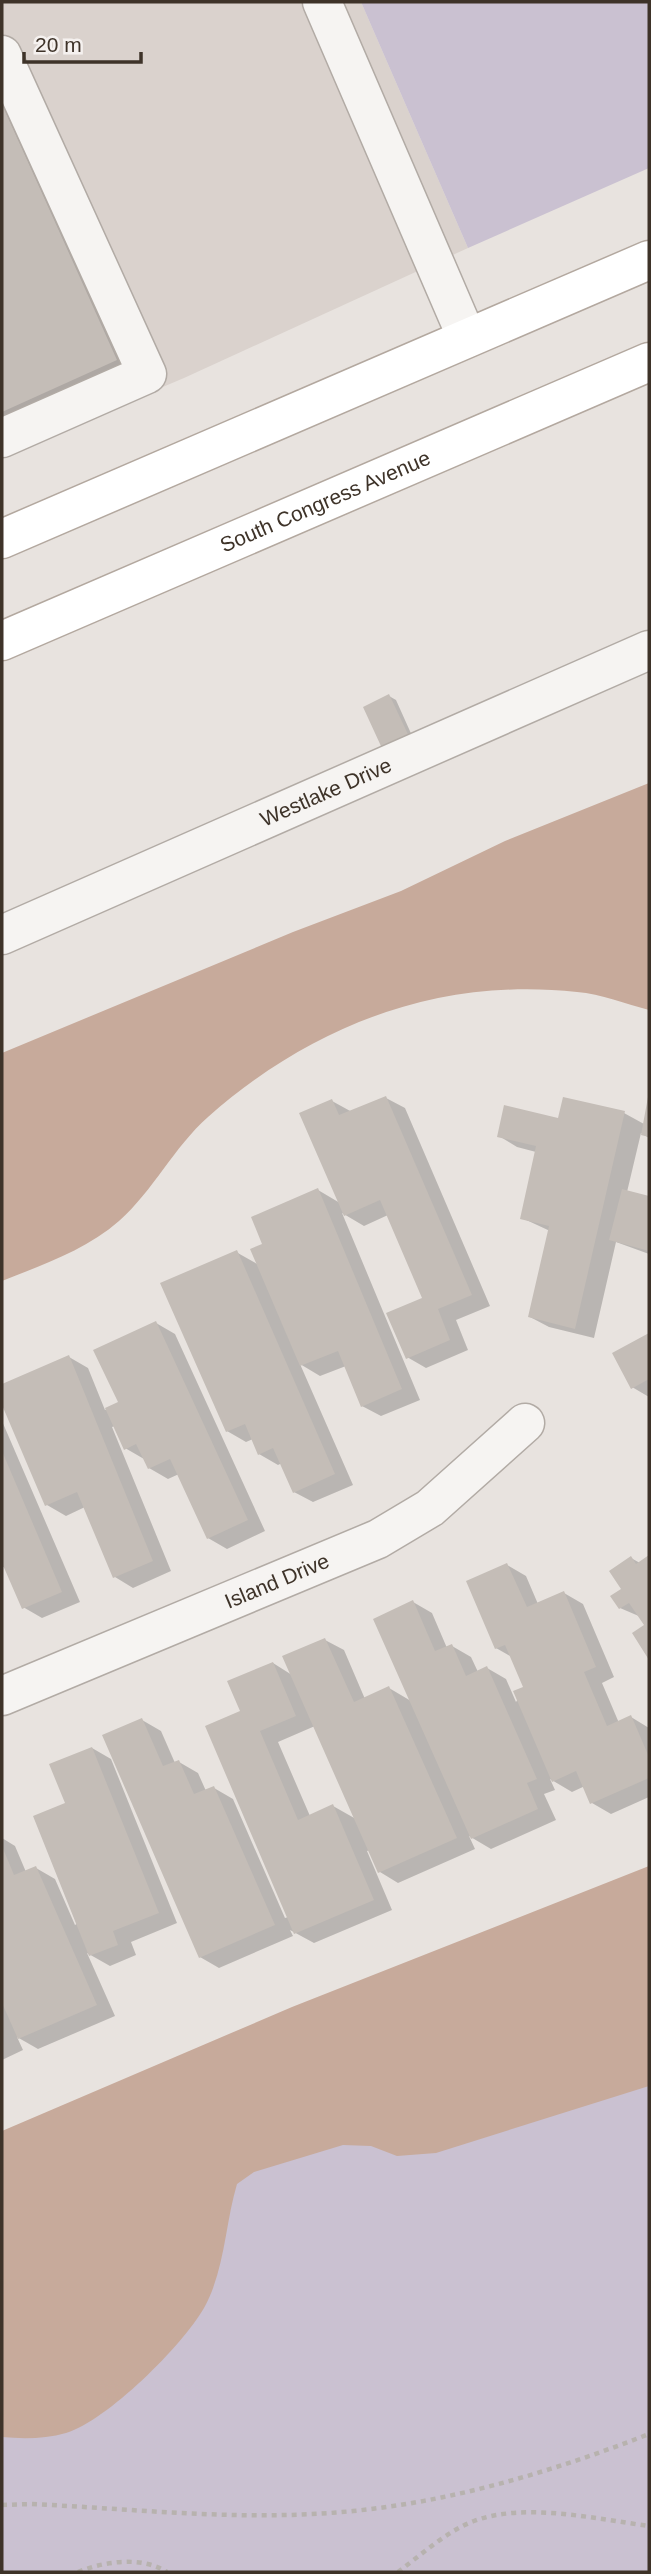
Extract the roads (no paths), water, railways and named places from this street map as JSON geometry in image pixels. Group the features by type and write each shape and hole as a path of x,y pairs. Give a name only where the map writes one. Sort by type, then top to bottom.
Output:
{"main road":[{"path":"2,539 649,260"},
{"name":"South Congress Avenue","path":"2,641 649,362"}],"street":[{"path":"322,2 467,338"},
{"path":"2,55 147,374 2,438"},
{"name":"Westlake Drive","path":"2,935 649,650"},
{"name":"Island Drive","path":"2,1696 378,1539 430,1508 525,1423"}]}
